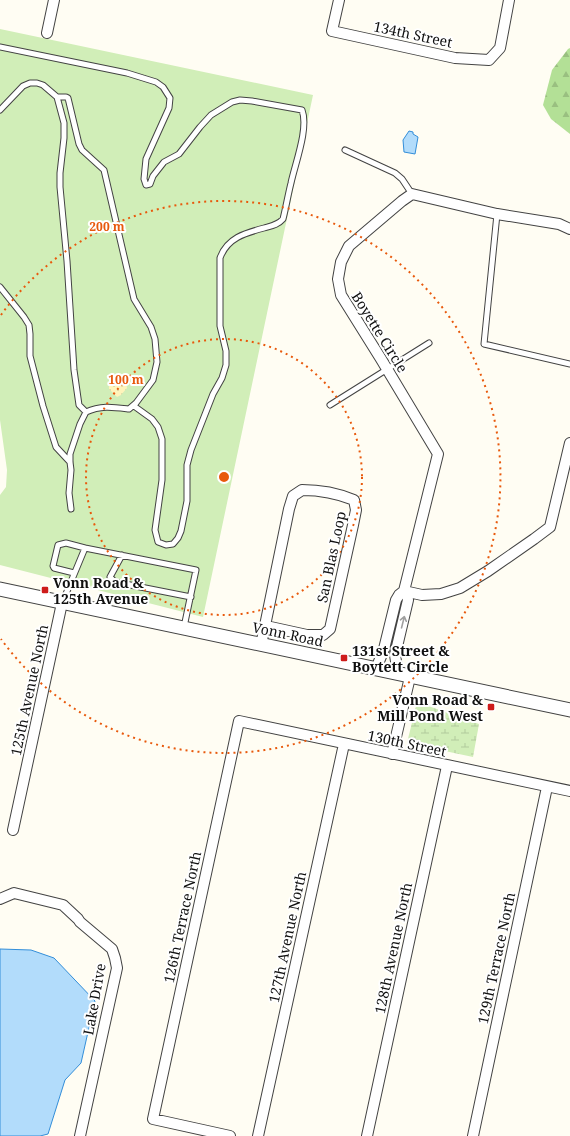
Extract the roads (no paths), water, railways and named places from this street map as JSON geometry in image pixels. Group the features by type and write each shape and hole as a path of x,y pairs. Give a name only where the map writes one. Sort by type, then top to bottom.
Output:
{"street":[{"path":"47,33 54,0"},
{"name":"134th Street","path":"338,0 332,31 454,58 489,60 500,48 509,0"},
{"path":"412,194 497,214 559,224 570,229"},
{"name":"Boyette Circle","path":"376,669 384,649 396,600 399,594 404,591 438,454 341,295 338,279 341,262 349,246 412,194"},
{"path":"404,591 422,595 441,594 460,588 488,571 550,526 570,443"},
{"name":"San Blas Loop","path":"261,645 293,496 302,490 317,490 345,496 354,500 356,510 330,629 323,635 307,635 266,626"},
{"name":"Vonn Road","path":"0,589 570,710"},
{"name":"Boyette Circle","path":"404,591 408,596 408,600 395,655 404,675"},
{"name":"125th Avenue North","path":"13,830 62,603"},
{"path":"392,754 404,675"},
{"name":"130th Street","path":"239,721 570,791"},
{"name":"126th Terrace North","path":"230,1136 153,1119 239,721"},
{"name":"127th Avenue North","path":"258,1136 344,744"},
{"name":"128th Avenue North","path":"367,1136 447,766"},
{"name":"129th Terrace North","path":"473,1136 546,787"},
{"name":"Lake Drive","path":"0,898 14,893 63,905 80,922 112,949 116,968 80,1136"}],"lane":[{"path":"0,47 127,73 156,82 163,87 170,98 170,108 146,159 144,179 146,185 150,184 153,176 164,162 179,154 211,115 232,102 240,100 252,101 302,110 304,116 300,147 290,183 283,219 273,226 240,235 223,250 220,258 220,326 226,352 226,365 222,378 213,394 191,450 187,465 187,502 184,519 178,538 173,544 166,545 158,542 155,530 162,480 162,439 158,427 152,420 134,406"},
{"path":"0,110 22,86 30,83 43,85 57,97 64,123 60,180 74,370 79,405 86,412"},
{"path":"57,97 68,98 78,144 82,150 104,170 134,299 150,327 157,349 156,368 152,380 134,406 129,409 112,406 103,407 86,412 80,424 70,454 71,509"},
{"path":"345,150 395,173 402,179 412,194"},
{"path":"497,214 484,344 570,364"},
{"path":"0,287 29,325 30,356 43,406 56,447 70,462"},
{"path":"330,405 430,343"},
{"path":"74,574 54,568 53,566 58,545 66,543 196,570 184,628"},
{"path":"62,603 85,548"},
{"path":"122,555 110,577 115,582 191,597"}],"water":[{"path":"409,131 413,132 413,134 418,137 415,154 404,152 403,140"},
{"path":"0,949 31,950 54,958 95,1001 81,1063 65,1080 48,1134 40,1136 0,1136"}],"place":[{"name":"Vonn Road & 125th Avenue","path":"45,590"},
{"name":"131st Street & Boytett Circle","path":"344,658"},
{"name":"Vonn Road & Mill Pond West","path":"491,707"}]}
